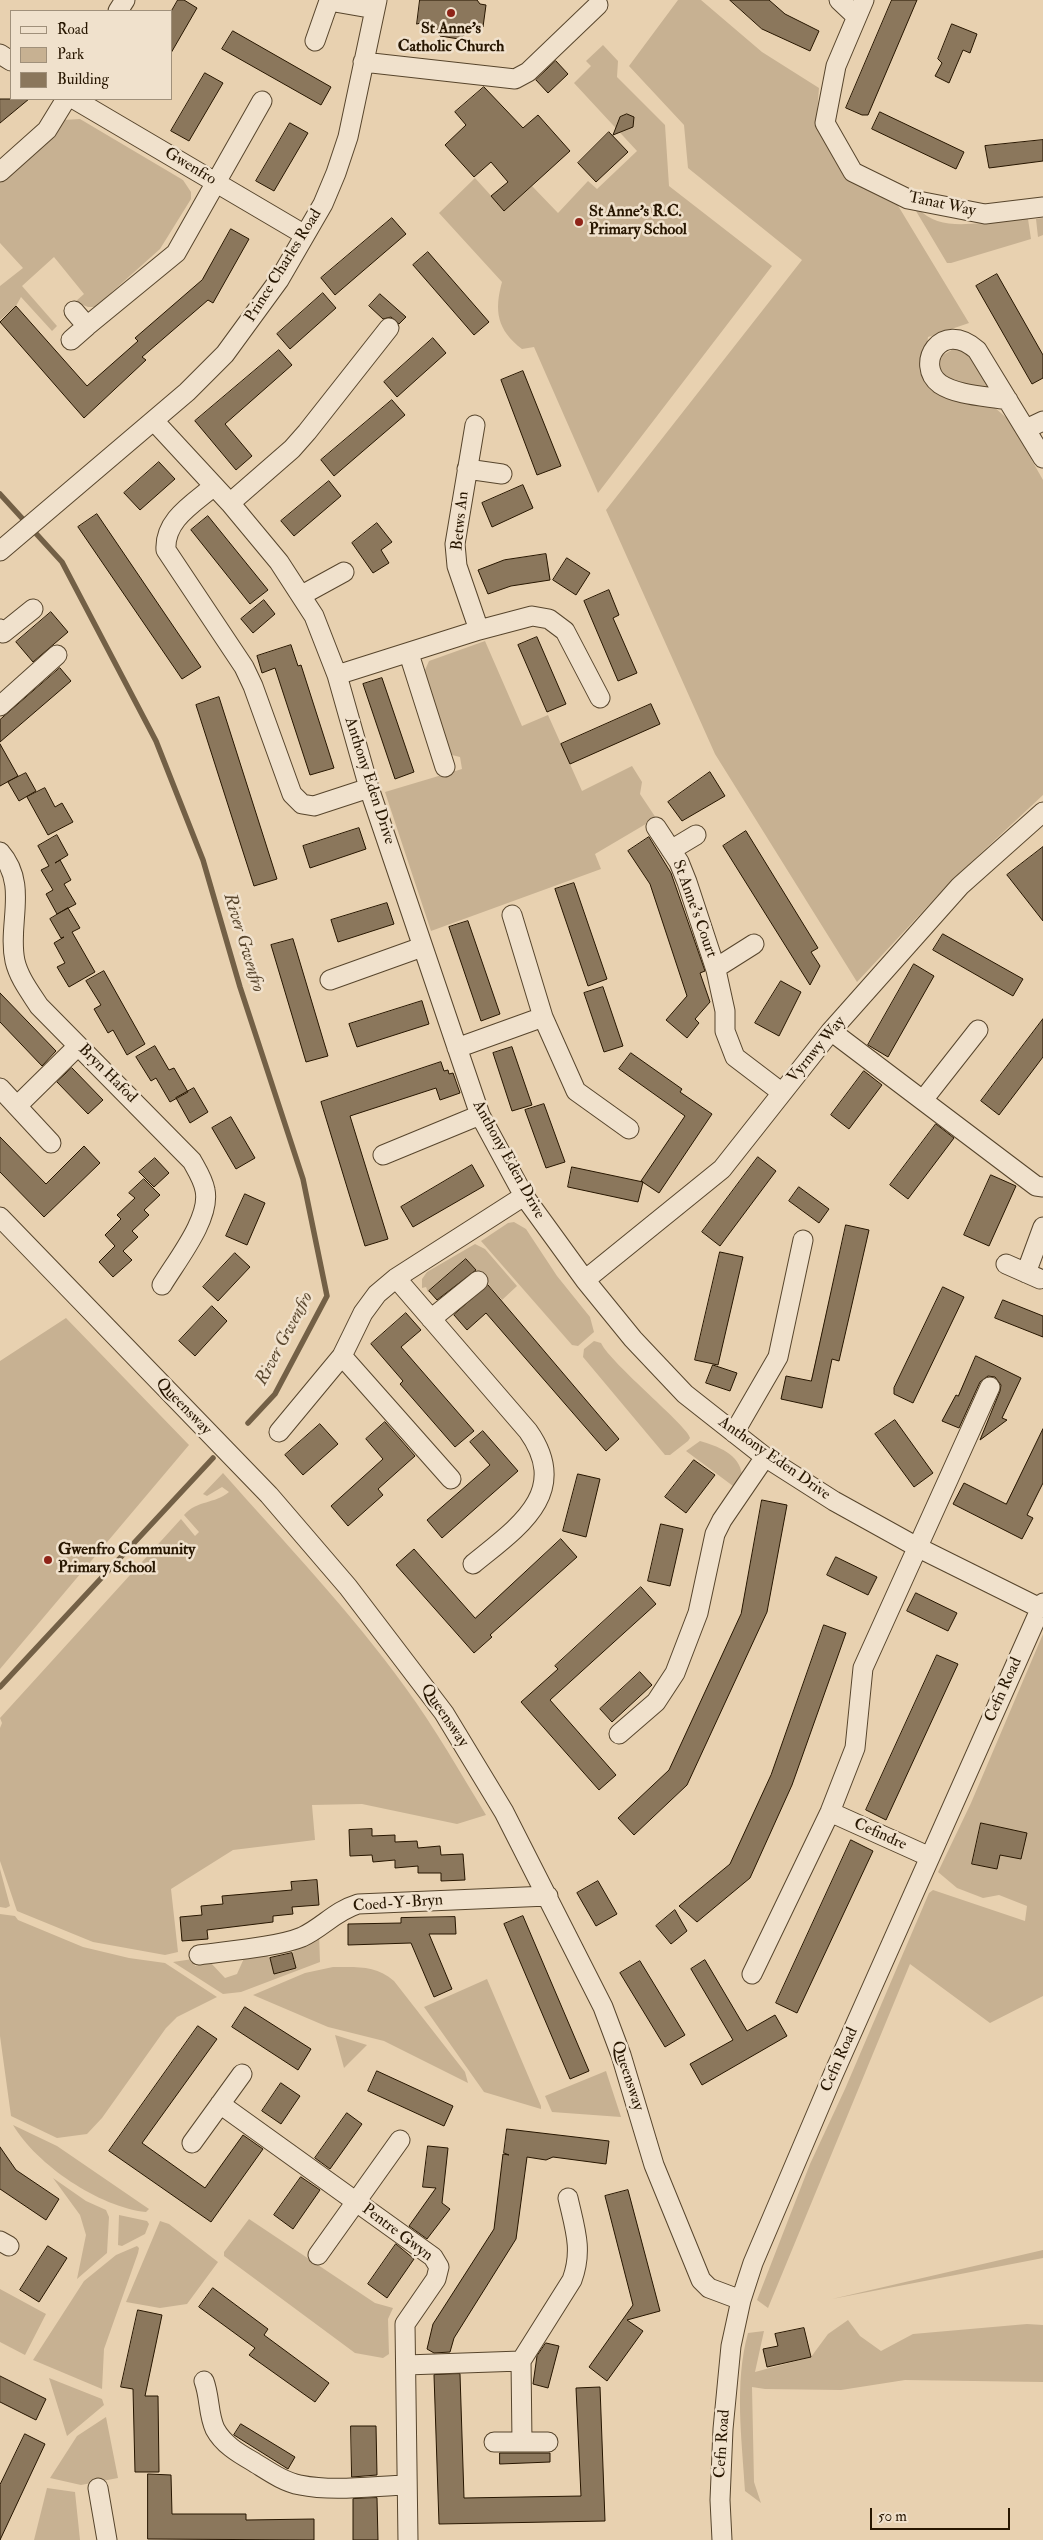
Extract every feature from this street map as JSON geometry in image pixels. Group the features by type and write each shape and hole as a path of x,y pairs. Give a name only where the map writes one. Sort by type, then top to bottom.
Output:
{"street":[{"path":"839,0 860,8"},
{"path":"314,41 329,1 376,5"},
{"name":"Prince Charles Road","path":"0,552 155,422 225,354 279,280 305,235 336,173 348,136 376,5"},
{"path":"363,62 515,78 528,72 598,6"},
{"name":"Tanat Way","path":"860,8 836,66 825,123 853,172 908,199 985,214 1043,206"},
{"path":"0,172 47,130 65,100"},
{"name":"Gwenfro","path":"76,100 305,235"},
{"path":"71,340 176,253 262,101"},
{"path":"74,311 87,326"},
{"path":"230,503 292,449 389,328"},
{"path":"1008,400 1035,425 1043,458"},
{"name":"Anthony Eden Drive","path":"155,422 230,503 279,562 314,616 337,675 369,788 480,1115 524,1196 585,1280 658,1367 685,1394 734,1434 834,1502 917,1547 1042,1606"},
{"name":"Betws An","path":"475,425 455,544 457,566 479,630"},
{"name":"Betws An","path":"467,469 502,474"},
{"path":"214,486 172,523 166,537 166,550 244,667 253,686 292,794 302,804 314,806 369,788"},
{"path":"302,595 344,572"},
{"path":"0,629 3,633 33,609"},
{"path":"337,675 409,654 479,630 532,616 549,620 565,631 600,698"},
{"path":"409,654 445,767"},
{"path":"0,706 57,655"},
{"name":"Vyrnwy Way","path":"585,1280 722,1169 832,1031 960,886 1043,812"},
{"name":"St Anne's Court","path":"656,827 671,850 687,882 716,968 725,1011 725,1031 735,1057 782,1092"},
{"name":"St Anne's Court","path":"671,850 696,835"},
{"name":"Bryn Hafod","path":"0,852 8,861 17,897 13,943 16,963 24,982 40,1006 192,1161 205,1189 206,1202 203,1217 162,1285"},
{"path":"512,915 543,1017 576,1091 628,1129"},
{"name":"St Anne's Court","path":"716,968 754,944"},
{"path":"330,980 422,947"},
{"path":"457,1048 543,1017"},
{"path":"923,1100 978,1030"},
{"path":"832,1031 1036,1186 1043,1187"},
{"path":"17,1106 78,1046"},
{"path":"0,1088 51,1143"},
{"path":"382,1155 480,1115"},
{"path":"279,1432 342,1356 363,1313 377,1294 396,1278 524,1196"},
{"name":"Queensway","path":"0,1217 251,1476 348,1586 444,1713 482,1772 548,1896 603,2007 621,2055 654,2165 701,2280 710,2288 741,2300"},
{"path":"1006,1264 1033,1276 1043,1226"},
{"path":"734,1434 778,1357 803,1240"},
{"path":"396,1278 528,1431 539,1446 544,1462 545,1477 541,1494 533,1509 523,1523 473,1564"},
{"path":"431,1319 478,1281"},
{"path":"342,1356 450,1478"},
{"path":"752,1974 830,1812 855,1748 862,1668 990,1387"},
{"path":"620,1734 656,1702 675,1673 698,1613 715,1534 722,1520 765,1456"},
{"name":"Cefn Road","path":"722,2540 720,2500 722,2429 732,2346 741,2300 753,2263 832,2075 1042,1606"},
{"name":"Cefindre","path":"830,1812 930,1857"},
{"name":"Coed-Y-Bryn","path":"199,1955 291,1941 314,1930 346,1908 358,1904 548,1896"},
{"path":"192,2143 242,2074"},
{"name":"Pentre Gwyn","path":"220,2104 433,2257 439,2267 436,2280 405,2324 408,2540"},
{"path":"318,2255 400,2140"},
{"path":"522,2442 521,2361 572,2280 577,2266 579,2250 568,2198"},
{"path":"406,2365 521,2361"},
{"path":"204,2381 210,2397 209,2413 216,2430 227,2445 282,2479 300,2485 325,2487 408,2485"},
{"path":"494,2442 548,2442"},
{"path":"98,2488 107,2540"}],"green space":[{"path":"678,0 701,0 762,52 819,88 816,126 844,177 897,204 969,323 928,337 924,367 994,407 1009,420 1043,480 1043,795 952,880 857,982 715,754 606,510 802,260 688,168 684,125 629,66"},
{"path":"603,45 618,61 617,77 665,125 669,186 772,266 598,493 534,347 522,349 507,335 503,327 498,311 502,282 439,213 475,178 504,210 532,186 558,213 588,181 597,189 637,151 574,83 591,66 586,61"},
{"path":"80,119 183,180 191,192 191,199 160,249 95,307 88,307 75,302 84,294 54,257 22,286 57,326 52,331 21,297 16,306 0,320 0,286 23,268 0,243 0,179 63,120"},
{"path":"918,208 935,220 955,224 998,222 1003,218 1028,219 1031,239 947,263 916,211"},
{"path":"1043,218 1043,235 1038,237 1036,219"},
{"path":"955,348 967,351 990,389 985,390 960,384 946,376 940,364 943,355"},
{"path":"485,641 522,726 548,715 582,791 632,766 642,782 640,794 656,818 595,854 601,869 431,931 385,792 462,769 460,757 444,753 422,677 429,661"},
{"path":"514,1222 526,1229 557,1276 590,1317 594,1332 578,1346 572,1345 481,1241 508,1223"},
{"path":"475,1244 485,1249 517,1286 502,1300 466,1259 428,1292 426,1287 422,1288 422,1279 427,1272"},
{"name":"Gwenfro Community Primary School","path":"66,1318 189,1445 0,1669 0,1361"},
{"path":"594,1341 601,1343 619,1365 677,1421 690,1438 688,1441 670,1455 665,1455 583,1357 584,1349"},
{"path":"700,1441 720,1448 737,1462 742,1475 733,1486 686,1451"},
{"path":"223,1473 317,1578 384,1659 427,1718 486,1815 457,1824 362,1804 312,1805 315,1840 233,1850 171,1889 178,1952 165,1955 93,1942 17,1911 0,1861 0,1728 2,1723 0,1718 181,1519 195,1536 199,1532 184,1515 200,1504 218,1499 229,1492 222,1487 207,1496 203,1494"},
{"path":"1043,1634 1043,1996 990,2023 910,1964 768,2308 757,2300 810,2164 845,2089 929,1893 933,1890 1025,1921 1027,1906 999,1895 983,1898 957,1888 938,1872 971,1803","holes":["981,1823 1027,1833 1021,1859 1000,1855 997,1869 972,1864"]},
{"path":"0,1869 10,1906 6,1908 0,1907"},
{"path":"0,1914 15,1916 18,1920 83,1947 129,1958 165,1963 217,1997 177,2017 166,2028 102,2118 87,2134 57,2138 11,2116 0,2036"},
{"path":"319,1933 320,1962 241,1992 223,1994 173,1962 193,1959 195,1966 210,1962 225,1978 237,1974 245,1956 261,1952 270,1958 274,1974 296,1968 292,1953 302,1943"},
{"path":"333,1967 366,1968 380,1972 394,1981 465,2072 468,2083 384,2041 328,2027 253,1995 305,1973"},
{"path":"487,1979 541,2109 484,2092 424,2007"},
{"path":"335,2035 367,2045 344,2068"},
{"path":"606,2071 621,2117 552,2112 545,2096"},
{"path":"13,2125 57,2146 149,2209 146,2212 109,2202 71,2182 37,2155"},
{"path":"53,2178 86,2201 106,2210 109,2217 107,2253 77,2279 86,2235 80,2215"},
{"path":"119,2215 147,2221 149,2224 145,2234 122,2246 118,2245"},
{"path":"249,2219 375,2303 393,2308 388,2319 389,2354 383,2358 355,2353 224,2256 224,2252"},
{"path":"160,2221 169,2224 218,2262 187,2304 160,2308 126,2302"},
{"path":"137,2246 139,2248 138,2253 104,2349 102,2389 33,2360 84,2281 116,2255"},
{"path":"1043,2250 1043,2258 832,2299"},
{"path":"0,2289 46,2314 25,2355 0,2342"},
{"path":"848,2320 860,2336 881,2351 913,2334 1027,2324 1043,2325 1043,2382 905,2380 841,2390 765,2389 752,2387 754,2482 761,2503 745,2491 740,2392 741,2372 748,2333 764,2331 755,2372 811,2357 828,2334"},
{"path":"49,2378 102,2399 104,2405 67,2436"},
{"path":"106,2417 118,2478 81,2485 50,2478 77,2436"},
{"path":"47,2488 75,2492 80,2540 34,2540"}],"building":[{"path":"178,0 184,0 197,8 172,51 172,10"},
{"name":"St Anne's Catholic Church","path":"420,0 477,0 480,4 486,5 483,27 476,26 459,39 440,36 427,21 417,24"},
{"path":"730,0 769,0 785,14 819,31 810,51 762,29"},
{"path":"892,0 917,0 868,115 862,115 846,108"},
{"path":"952,24 977,34 970,53 963,50 949,83 935,76 942,63 938,59"},
{"path":"233,31 331,87 321,105 222,49"},
{"path":"556,61 568,74 548,93 536,80"},
{"path":"205,73 223,83 189,141 171,131"},
{"path":"484,87 523,128 538,115 570,151 504,211 491,196 508,182 491,162 474,177 445,145 466,125 455,112"},
{"path":"0,99 28,100 0,123"},
{"path":"880,112 964,152 956,169 872,129"},
{"path":"627,114 634,117 633,127 613,135 620,117"},
{"path":"290,123 308,133 274,191 256,181"},
{"path":"609,132 628,152 596,182 578,163"},
{"path":"1043,140 1043,161 989,168 985,146"},
{"path":"392,218 406,234 335,295 321,278"},
{"path":"231,229 249,239 213,303 208,300 142,357 146,360 84,418 0,322 16,306 87,386 138,341 135,338 202,280"},
{"path":"428,252 489,322 474,335 413,265"},
{"path":"997,274 1043,355 1043,378 1032,384 976,286"},
{"path":"323,293 336,308 290,349 277,334"},
{"path":"380,294 406,317 399,324 391,317 383,319 369,306"},
{"path":"433,338 446,353 397,397 384,382"},
{"path":"279,350 292,365 225,424 252,456 236,470 195,421"},
{"path":"523,371 561,466 537,475 501,380"},
{"path":"392,400 405,415 334,476 321,460"},
{"path":"159,462 175,479 140,510 124,493"},
{"path":"329,481 341,496 294,536 281,521"},
{"path":"523,485 533,508 492,527 482,503"},
{"path":"97,514 201,667 182,679 78,527"},
{"path":"208,516 268,590 250,604 191,530"},
{"path":"377,523 392,542 381,550 389,563 373,573 352,543"},
{"path":"546,554 550,580 511,586 488,594 478,570 504,560"},
{"path":"567,558 590,573 576,595 553,580"},
{"path":"609,590 619,615 613,618 637,673 618,681 584,601"},
{"path":"264,600 275,614 253,633 241,619"},
{"path":"51,612 68,632 33,662 16,642"},
{"path":"537,637 566,704 547,712 518,645"},
{"path":"291,645 298,666 301,665 334,768 310,775 275,668 262,673 257,656"},
{"path":"60,668 71,681 0,742 0,720"},
{"path":"382,678 414,772 395,779 363,684"},
{"path":"219,697 277,879 254,886 196,705"},
{"path":"651,704 660,724 570,764 561,744"},
{"path":"0,744 18,776 0,786"},
{"path":"710,772 725,796 682,821 668,802"},
{"path":"26,773 36,791 19,801 8,782"},
{"path":"45,788 55,807 62,803 73,822 48,835 27,797"},
{"path":"359,828 366,849 310,868 303,846"},
{"path":"746,831 818,948 811,952 820,966 810,985 723,846"},
{"path":"57,835 68,855 55,863 60,860 71,880 64,884 76,904 57,914 46,894 53,890 41,870 49,866 38,846"},
{"path":"649,837 671,873 705,971 700,973 710,1002 695,1019 699,1023 687,1038 666,1020 687,996 650,884 628,851"},
{"path":"1043,847 1043,921 1007,875"},
{"path":"574,883 607,979 588,986 555,889"},
{"path":"387,903 394,924 338,942 331,920"},
{"path":"68,908 80,928 72,932 95,972 69,987 57,967 65,963 54,943 64,937 61,938 50,919"},
{"path":"468,921 500,1014 481,1021 449,927"},
{"path":"943,934 1023,979 1013,996 933,950"},
{"path":"293,939 328,1056 306,1062 271,945"},
{"path":"914,964 934,976 888,1057 868,1045"},
{"path":"104,971 145,1044 127,1055 113,1030 108,1033 94,1009 101,1005 86,981"},
{"path":"781,981 801,992 779,1036 755,1023"},
{"path":"603,987 623,1046 604,1052 584,993"},
{"path":"0,993 56,1051 42,1066 0,1022"},
{"path":"422,1001 429,1024 357,1047 349,1024"},
{"path":"1043,1019 1043,1057 999,1115 981,1101"},
{"path":"155,1046 169,1070 174,1068 188,1092 170,1102 156,1078 151,1081 136,1057"},
{"path":"512,1047 532,1105 512,1111 493,1053"},
{"path":"631,1053 682,1089 680,1092 712,1114 659,1193 641,1181 685,1116 619,1069"},
{"path":"441,1062 444,1071 448,1070 449,1074 453,1073 460,1093 440,1100 436,1088 350,1116 388,1239 365,1246 321,1102"},
{"path":"72,1068 103,1100 88,1114 57,1082"},
{"path":"864,1071 882,1085 849,1129 831,1115"},
{"path":"194,1088 208,1112 190,1123 176,1098"},
{"path":"544,1104 565,1162 546,1168 525,1110"},
{"path":"231,1117 255,1158 236,1169 212,1128"},
{"path":"936,1124 954,1138 908,1199 890,1185"},
{"path":"0,1137 46,1184 84,1146 100,1163 44,1217 0,1172"},
{"path":"758,1157 776,1171 720,1246 702,1232"},
{"path":"155,1158 169,1173 154,1187 139,1172"},
{"path":"472,1165 484,1186 413,1227 401,1207"},
{"path":"572,1167 643,1182 638,1202 568,1187"},
{"path":"991,1175 1016,1186 989,1246 964,1235"},
{"path":"144,1179 160,1195 144,1210 149,1215 132,1231 138,1237 123,1251 132,1260 113,1277 99,1262 115,1246 105,1235 121,1219 117,1215 135,1198 129,1193"},
{"path":"799,1187 829,1209 819,1223 789,1201"},
{"path":"245,1194 265,1203 247,1245 226,1236"},
{"path":"846,1225 869,1230 839,1361 832,1359 822,1408 781,1399 786,1376 811,1381"},
{"path":"720,1252 743,1257 718,1365 695,1360"},
{"path":"235,1253 250,1267 218,1301 203,1287"},
{"path":"466,1259 476,1270 437,1300 429,1291"},
{"path":"488,1285 619,1439 606,1451 486,1313 467,1330 454,1315"},
{"path":"943,1287 964,1297 913,1403 894,1394 894,1388"},
{"path":"1003,1300 1043,1316 1043,1337 995,1318"},
{"path":"212,1306 227,1321 195,1356 179,1341"},
{"path":"406,1313 421,1330 401,1347 474,1431 455,1447 400,1384 403,1381 371,1344"},
{"path":"976,1356 1021,1378 1002,1418 1007,1420 980,1440 1000,1391 1001,1385 995,1377 988,1376 980,1382 959,1428 942,1421 956,1395 958,1396"},
{"path":"713,1365 737,1373 730,1391 706,1383"},
{"path":"895,1420 933,1473 914,1487 875,1434"},
{"path":"385,1422 415,1456 378,1489 383,1495 348,1526 331,1506 383,1459 366,1439"},
{"path":"320,1424 338,1444 303,1475 285,1455"},
{"path":"1043,1429 1043,1483 1027,1515 1033,1518 1022,1539 953,1504 964,1483 1006,1504"},
{"path":"483,1431 518,1471 442,1538 427,1520 490,1465 470,1442"},
{"path":"694,1460 715,1475 686,1513 665,1497"},
{"path":"578,1474 600,1479 586,1537 563,1531"},
{"path":"762,1500 787,1505 767,1612 687,1785 634,1835 618,1818 669,1770 741,1614"},
{"path":"661,1524 683,1529 670,1586 648,1581"},
{"path":"561,1539 577,1557 490,1635 492,1637 474,1653 396,1565 414,1549 475,1618"},
{"path":"836,1557 877,1577 868,1595 827,1575"},
{"path":"641,1587 656,1604 550,1700 616,1775 599,1790 521,1702 558,1669 555,1666"},
{"path":"916,1593 957,1613 948,1631 907,1611"},
{"path":"824,1625 846,1633 792,1785 750,1878 697,1922 679,1906 730,1864 771,1775"},
{"path":"937,1655 958,1664 886,1820 866,1810"},
{"path":"640,1672 652,1685 612,1722 600,1709"},
{"path":"981,1823 1027,1833 1021,1859 1000,1855 997,1869 972,1864"},
{"path":"372,1829 372,1836 395,1835 395,1842 417,1841 418,1848 440,1846 441,1855 463,1854 465,1880 441,1881 441,1873 418,1873 418,1866 395,1868 395,1860 373,1862 372,1855 350,1856 349,1830"},
{"path":"851,1840 873,1851 797,2013 776,2003"},
{"path":"317,1880 319,1905 292,1907 293,1914 273,1916 273,1922 207,1930 208,1939 182,1941 180,1917 202,1915 201,1906 223,1904 222,1896 292,1890 291,1882"},
{"path":"598,1881 617,1914 596,1926 577,1893"},
{"path":"675,1910 687,1931 671,1944 656,1926"},
{"path":"523,1916 589,2071 570,2079 504,1924"},
{"path":"455,1917 456,1934 429,1934 452,1989 434,1997 411,1943 348,1945 348,1924 401,1923 401,1918"},
{"path":"292,1953 296,1968 274,1974 270,1958"},
{"path":"705,1960 747,2031 775,2015 787,2036 702,2085 690,2064 733,2040 691,1969"},
{"path":"640,1961 685,2035 665,2047 620,1973"},
{"path":"245,2007 311,2049 298,2070 232,2027"},
{"path":"198,2026 217,2039 142,2143 205,2188 243,2135 263,2149 211,2222 109,2151"},
{"path":"377,2071 453,2106 444,2126 368,2091"},
{"path":"281,2083 300,2096 281,2124 262,2111"},
{"path":"347,2113 362,2124 330,2169 315,2158"},
{"path":"507,2129 609,2141 606,2164 553,2157 546,2160 527,2157 516,2239 454,2338 450,2352 434,2353 427,2349 433,2324 494,2229 503,2154 509,2155 504,2153"},
{"path":"428,2146 448,2148 442,2203 450,2209 427,2239 409,2226 436,2188 423,2187"},
{"path":"0,2147 16,2170 59,2199 46,2220 0,2189"},
{"path":"301,2177 320,2190 293,2229 274,2215"},
{"path":"628,2190 660,2311 627,2320 643,2331 607,2381 589,2367 633,2305 605,2196"},
{"path":"396,2244 414,2259 387,2298 368,2284"},
{"path":"48,2246 67,2258 39,2302 20,2290"},
{"path":"213,2288 268,2329 264,2335 329,2383 315,2402 249,2355 255,2348 199,2307"},
{"path":"138,2310 162,2315 145,2396 158,2396 159,2472 135,2472 133,2389 121,2387"},
{"path":"804,2328 811,2357 767,2367 763,2349 778,2346 775,2334"},
{"path":"546,2343 559,2346 548,2388 533,2384 537,2356"},
{"path":"460,2374 464,2498 581,2496 576,2388 600,2387 605,2521 439,2524 434,2375"},
{"path":"0,2376 46,2399 36,2420 0,2402"},
{"path":"241,2424 295,2457 288,2469 234,2435"},
{"path":"351,2426 376,2426 377,2475 352,2477"},
{"path":"25,2434 45,2444 0,2540 0,2485"},
{"path":"500,2453 550,2453 550,2462 500,2464"},
{"path":"148,2474 171,2475 172,2514 246,2514 246,2520 314,2519 314,2540 148,2539"},
{"path":"377,2498 378,2540 353,2540 353,2499"}],"waterway":[{"name":"River Gwenfro","path":"0,494 62,562 156,741 203,860 240,987 303,1179 327,1296 275,1394 248,1423"},
{"name":"River Gwenfro","path":"0,1687 213,1458"}],"place":[{"name":"St Anne's Catholic Church","path":"451,13"},
{"name":"St Anne's R.C. Primary School","path":"579,222"},
{"name":"Gwenfro Community Primary School","path":"48,1560"}]}
